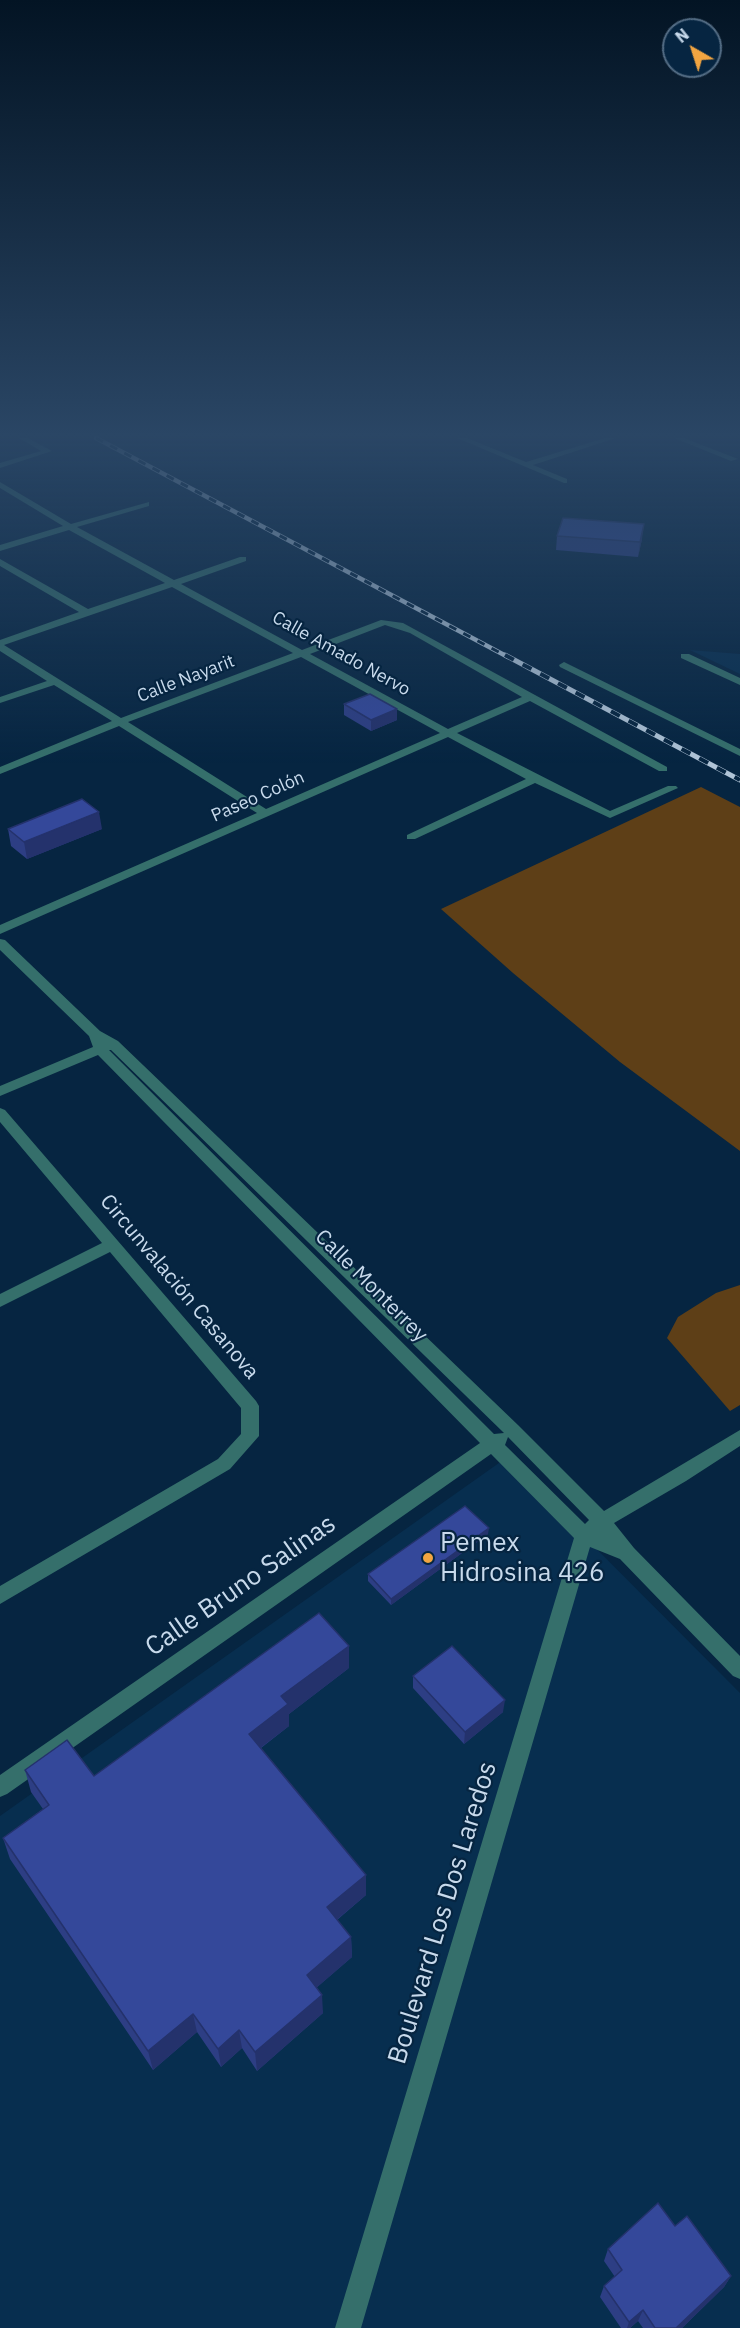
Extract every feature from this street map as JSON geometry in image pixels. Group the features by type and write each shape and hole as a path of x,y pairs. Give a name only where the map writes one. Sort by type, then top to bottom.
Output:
{"street":[{"name":"Calle Amado Nervo","path":"106,547 448,733 610,815 672,788"},
{"path":"0,645 243,559"},
{"path":"0,562 87,613"},
{"name":"Calle Nayarit","path":"0,771 122,721 384,622 400,624 414,631 530,697"},
{"path":"0,645 264,813"},
{"path":"685,656 740,682"},
{"path":"564,665 740,753"},
{"path":"0,700 56,681"},
{"path":"530,697 663,768"},
{"name":"Paseo Colón","path":"0,930 530,697"},
{"path":"411,837 535,779"},
{"name":"Calle Monterrey","path":"0,943 512,1430 602,1521 627,1554 740,1670"},
{"path":"0,1091 103,1042"},
{"name":"Calle Monterrey","path":"103,1042 584,1536 627,1554"},
{"name":"Circunvalación Casanova","path":"0,1113 250,1406 250,1436 224,1464 0,1596"},
{"path":"0,1300 113,1244"},
{"name":"Calle Bruno Salinas","path":"0,1787 512,1430"},
{"path":"584,1536 602,1521 680,1476 740,1437"},
{"name":"Boulevard Los Dos Laredos","path":"348,2328 584,1536"}],"shaded area":[{"path":"690,650 740,654 740,674"},
{"path":"701,787 740,807 740,1151 620,1062 513,973 441,909"},
{"path":"740,1285 740,1405 730,1411 667,1338 678,1317 716,1293"},
{"path":"506,1458 740,1693 740,2328 0,2328 0,1816"}],"building":[{"path":"370,694 397,709 371,720 344,704"},
{"path":"82,799 99,812 24,842 8,829"},
{"name":"Pemex Hidrosina 426","path":"465,1506 489,1528 391,1599 368,1574"},
{"path":"319,1613 349,1646 281,1696 288,1704 249,1734 366,1875 327,1907 351,1937 307,1975 322,1995 255,2052 239,2030 218,2049 193,2014 148,2051 3,1838 49,1805 25,1770 67,1740 94,1776"},
{"path":"452,1646 505,1700 465,1732 413,1676"},
{"path":"658,2203 675,2226 687,2216 731,2276 676,2328 655,2328 643,2310 629,2322 604,2286 622,2270 608,2249"}],"railway":[{"path":"300,547 508,657"},
{"path":"505,655 740,780"}],"place":[{"name":"Pemex Hidrosina 426","path":"428,1558"}]}
